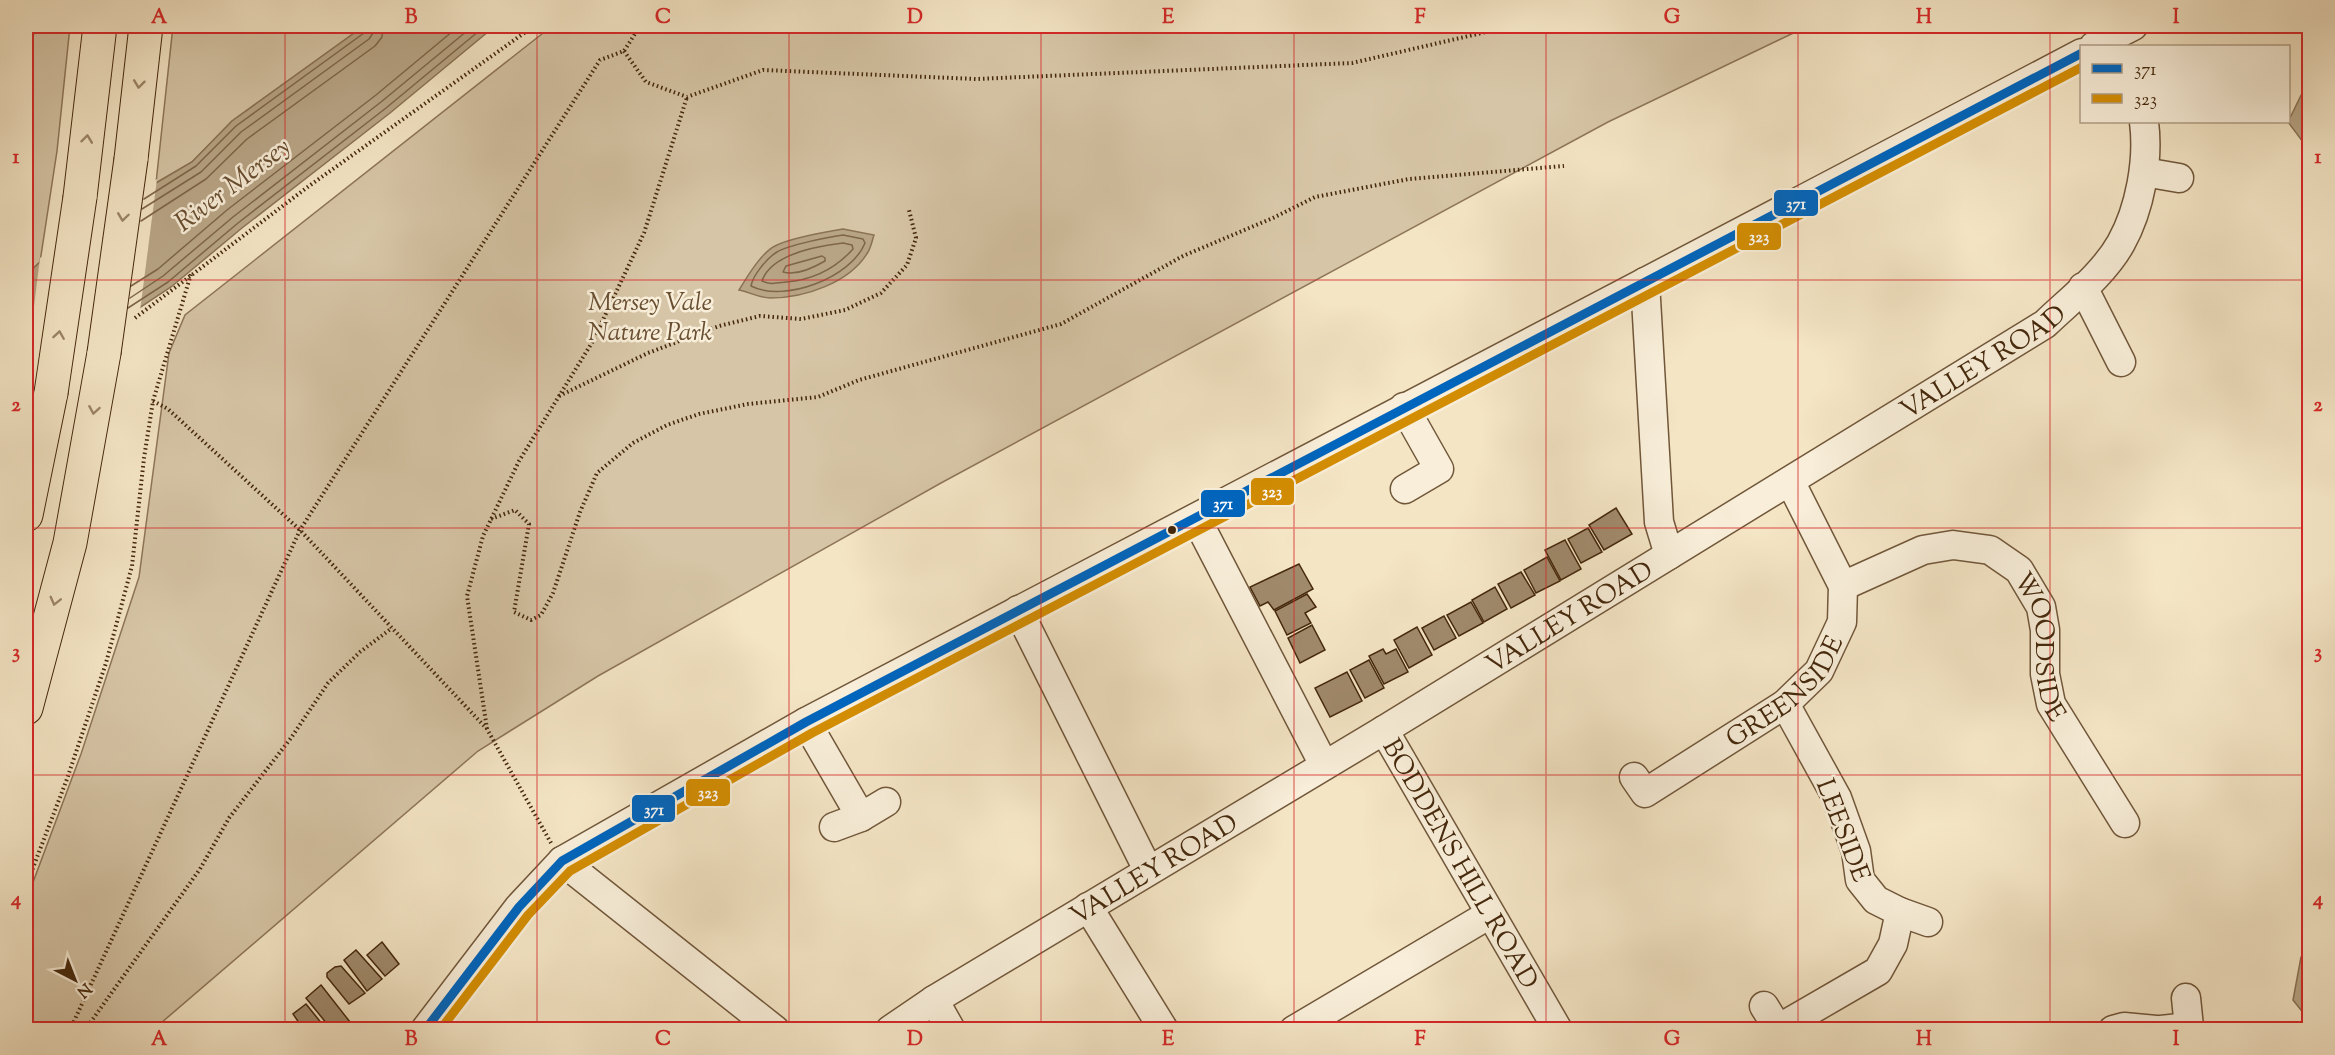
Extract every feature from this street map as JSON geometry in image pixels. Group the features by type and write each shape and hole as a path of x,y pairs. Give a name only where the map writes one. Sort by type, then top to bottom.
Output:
{"highway":[{"path":"26,515 51,393 80,197 100,26"},
{"path":"26,708 70,543 104,353 146,26"}],"street":[{"path":"2097,45 2127,35"},
{"path":"435,1026 519,906 562,861 806,722 2080,54"},
{"name":"VALLEY ROAD","path":"890,1029 1148,870 1384,730 2045,324 2093,279 2121,243 2137,200 2144,172 2144,123"},
{"path":"2144,172 2179,178"},
{"path":"1645,282 1659,522 1670,555"},
{"path":"2083,287 2121,362"},
{"path":"1404,407 1439,469 1405,489"},
{"name":"GREENSIDE","path":"1640,785 1785,704 1819,671 1842,622 1843,586 1790,481"},
{"path":"1196,518 1324,765"},
{"name":"WOODSIDE","path":"1843,586 1923,549 1953,545 1990,550 2019,570 2041,607 2045,630 2045,674 2051,704 2125,823"},
{"path":"1018,610 1148,870"},
{"name":"LEESIDE","path":"1785,704 1837,798 1856,851 1860,880 1876,900 1928,922"},
{"path":"806,722 861,817"},
{"name":"BODDENS HILL ROAD","path":"1384,730 1558,1029"},
{"path":"834,827 861,817 886,802"},
{"path":"562,861 775,1029"},
{"path":"1088,907 1164,1029"},
{"path":"1774,1021 1878,971 1893,944 1900,912"},
{"path":"1294,1029 1490,914"},
{"path":"2161,1029 2190,1028 2186,998"},
{"path":"934,1000 951,1029"},
{"path":"2113,1029 2124,1027 2156,1029"}],"path":[{"path":"26,36 28,26"},
{"path":"26,886 67,779 106,663 130,577 153,401 191,274 309,186 534,26"},
{"path":"70,1029 300,530 600,60 624,51 640,26"},
{"path":"624,51 646,82 687,97 763,70 976,79 1352,63 1512,26"},
{"path":"486,729 467,596 483,536 519,461 593,340 644,232 687,97"},
{"path":"491,519 515,510 529,524 514,612 531,620 541,615 552,593 580,512 597,473 633,443 667,426 699,414 748,404 818,397 859,380 1061,324 1183,256 1273,218 1316,196 1409,179 1564,166"},
{"path":"558,397 648,353 719,326 760,316 801,319 845,310 881,293 907,265 916,238 909,210"},
{"path":"153,401 168,409 300,530 486,729 562,861"},
{"path":"85,1029 200,869 229,818 291,738 328,683 360,652 392,628"}],"green space":[{"path":"35,26 70,26 57,151 40,262 26,275 26,78"},
{"path":"173,26 364,26 232,121 192,162 156,183"},
{"name":"Mersey Vale Nature Park","path":"552,26 1808,26 1608,122 941,483 598,676 478,751 154,1029 26,1029 26,901 81,754 139,577 169,353 185,315"}],"water":[{"name":"River Mersey","path":"364,26 495,26 390,113 242,228 171,287 26,383 26,275 40,262 156,183 192,162 232,121"},
{"path":"2309,79 2309,150 2289,123"},
{"path":"843,229 874,235 869,250 860,263 838,280 811,292 783,297 766,298 739,290 750,272 775,246 798,238"},
{"path":"2309,954 2309,1020 2293,1000 2301,957"}],"pier":[{"path":"157,179 140,311 26,386 40,258"}],"building":[{"path":"1616,508 1632,534 1604,550 1589,525"},
{"path":"1588,528 1602,552 1581,563 1568,539"},
{"path":"1565,540 1581,569 1561,580 1545,550"},
{"path":"1547,557 1560,581 1536,593 1524,570"},
{"path":"1299,564 1313,589 1274,610 1268,602 1260,606 1250,587"},
{"path":"1521,572 1535,595 1511,608 1498,584"},
{"path":"1495,587 1507,609 1484,622 1472,600"},
{"path":"1307,594 1316,607 1305,613 1311,623 1287,635 1275,611"},
{"path":"1471,602 1483,623 1459,636 1447,615"},
{"path":"1444,616 1456,638 1434,650 1422,628"},
{"path":"1312,625 1325,650 1300,663 1288,638"},
{"path":"1417,627 1432,655 1409,668 1394,640"},
{"path":"1383,649 1386,654 1396,649 1408,672 1384,684 1369,656"},
{"path":"1369,660 1384,688 1365,698 1350,670"},
{"path":"1347,672 1362,701 1330,717 1315,688"},
{"path":"382,942 399,964 385,976 367,955"},
{"path":"356,950 382,979 367,991 344,960"},
{"path":"341,966 365,993 349,1004 327,977 327,973"},
{"path":"321,985 350,1022 341,1030 332,1030 306,998"},
{"path":"306,1004 327,1030 304,1030 293,1014"}],"transit line":[{"name":"371","path":"425,1030 519,907 562,861 806,722 2080,54"},
{"name":"323","path":"440,1030 528,915 570,871 812,733 2080,68"}]}
